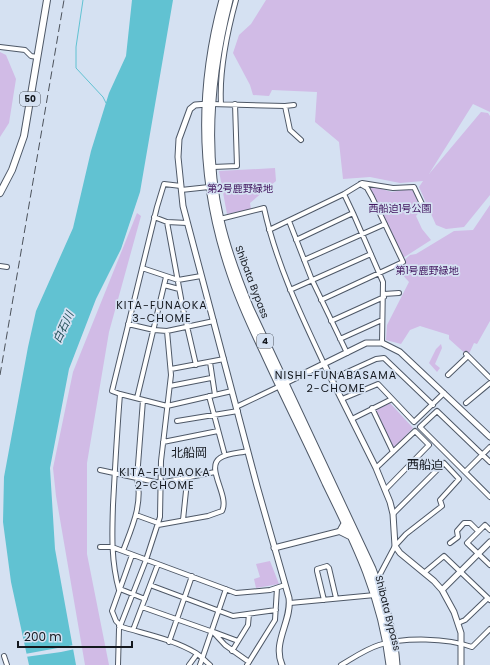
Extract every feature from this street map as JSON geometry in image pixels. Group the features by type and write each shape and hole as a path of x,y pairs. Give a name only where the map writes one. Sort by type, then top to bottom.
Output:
{"highway":[{"name":"Shibata Bypass","path":"223,0 212,46 206,152 209,187 220,240 231,276 353,537 366,568 376,595 396,665"},
{"name":"Shibata Bypass","path":"229,0 208,104 213,167 220,219 236,275 282,384 364,550 376,580 384,603 390,643 390,665"},
{"path":"346,522 341,531 353,537"}],"main road":[{"name":"50","path":"0,193 22,143 47,0"}],"street":[{"path":"221,104 220,88 227,40 236,0"},
{"path":"0,47 25,50 32,56 36,57"},
{"path":"282,665 279,651 290,603 187,222 181,188 178,147 182,127 191,107 198,104 294,105"},
{"path":"213,167 237,166 235,104"},
{"path":"285,106 290,130 301,140"},
{"path":"209,187 181,188 164,184 154,217 112,391 167,406 232,392"},
{"path":"269,230 344,194 360,184 374,184 393,188 414,187 424,208"},
{"path":"321,300 403,262 369,191 360,184"},
{"path":"344,194 380,272 384,295 382,342"},
{"path":"220,219 264,208 269,230 290,290 324,364 376,468 385,490 393,514 395,546 400,553 425,572 442,590 458,623 461,643 461,665"},
{"path":"296,240 354,213"},
{"path":"154,217 167,222 187,222"},
{"path":"289,221 312,280 347,353"},
{"path":"167,222 179,289 196,365"},
{"path":"304,260 385,224"},
{"path":"290,290 371,254"},
{"path":"0,266 7,267"},
{"path":"142,268 178,280 201,276"},
{"path":"137,398 166,277"},
{"path":"164,285 179,289"},
{"path":"331,321 384,295 399,293"},
{"path":"340,339 382,320"},
{"path":"128,324 154,330 167,331 214,322"},
{"path":"118,665 120,626 146,560 158,524 163,442 171,369 167,331"},
{"path":"177,421 214,415 237,409 282,384 366,344 382,342 400,352 490,438"},
{"path":"448,375 467,355 490,378"},
{"path":"332,379 376,359 384,358 433,405"},
{"path":"171,369 224,359"},
{"path":"210,362 211,378 215,395"},
{"path":"170,386 211,378"},
{"path":"466,403 490,383"},
{"path":"342,399 378,384 414,422 444,393"},
{"path":"120,394 113,473 112,547 120,590"},
{"path":"209,396 224,452"},
{"path":"352,419 392,399"},
{"path":"122,551 136,515 139,490 136,478 143,400"},
{"path":"372,408 393,452"},
{"path":"490,462 437,411 420,427 490,497"},
{"path":"163,442 218,431"},
{"path":"376,468 415,431 429,445 385,490"},
{"path":"466,472 490,448"},
{"path":"136,515 158,524 222,511 225,504 215,472 216,464 220,458 248,452"},
{"path":"376,580 395,546 406,534 442,506 440,500 459,478 444,464 393,514"},
{"path":"100,470 160,483 215,472"},
{"path":"183,520 186,491 184,477"},
{"path":"450,543 458,538 457,531 464,523 470,523 478,531"},
{"path":"490,530 484,525 467,543 490,566"},
{"path":"274,548 341,531"},
{"path":"442,590 490,542"},
{"path":"100,547 112,547 226,589 243,593 277,588 285,585"},
{"path":"132,555 112,611 116,621 120,626 169,642 197,654 210,665"},
{"path":"425,572 444,556 489,599 465,620 458,623"},
{"path":"133,630 158,564"},
{"path":"324,600 316,571 327,566 329,568 336,598"},
{"path":"169,642 192,576"},
{"path":"150,586 233,616 276,610"},
{"path":"212,632 248,664 275,620 277,588"},
{"path":"200,665 226,589"},
{"path":"120,590 145,599"},
{"path":"290,603 376,595"},
{"path":"142,607 238,641"},
{"path":"232,651 248,625 249,614"},
{"path":"341,665 379,645 390,643 417,640 461,643 472,647 490,628"},
{"path":"189,665 197,654"},
{"path":"4,656 7,665"}],"green space":[{"path":"266,0 490,0 490,112 473,104 429,174 481,112 488,113 490,116 490,195 464,227 446,229 436,225 419,187 423,181 400,183 370,177 343,179 339,142 315,122 317,92 272,90 269,96 253,95 250,85 233,53 239,35 251,24"},
{"path":"0,52 6,55 16,79 9,123 0,137"},
{"name":"第2号鹿野緑地","path":"275,168 276,181 250,203 251,209 227,214 219,171"},
{"name":"西船迫1号公園","path":"368,185 392,192 408,189 413,191 421,210 416,216 422,229 431,240 403,258"},
{"name":"第1号鹿野緑地","path":"490,205 490,321 477,344 474,343 468,356 449,339 449,335 420,326 410,330 401,344 386,340 387,325 409,282 400,272 402,268 400,264 410,255 416,254 454,231 473,230"},
{"path":"137,213 141,216 109,332 87,463 87,554 109,665 85,665 56,496 53,468 73,372"},
{"path":"441,344 442,348 435,364 440,368 437,372 429,363 436,349"},
{"path":"390,403 413,428 393,449 376,410"},
{"path":"270,561 279,584 256,588 254,579 260,577 256,564"}],"water":[{"name":"白石川","path":"132,0 173,0 140,192 121,249 96,299 69,369 50,468 55,549 76,665 29,665 11,582 3,522 4,477 36,311 73,228 91,151 109,93 126,56"}],"pier":[{"path":"74,645 75,649 25,657 25,654"}],"waterway":[{"path":"83,0 76,47 76,68 103,97 106,103"}],"railway":[{"path":"0,375 64,0"}],"district":[{"name":"KITA-FUNAOKA 3-CHOME","path":"162,311"},
{"name":"NISHI-FUNABASAMA 2-CHOME","path":"336,381"},
{"name":"北船岡","path":"189,452"},
{"name":"西船迫","path":"425,464"},
{"name":"KITA-FUNAOKA 2-CHOME","path":"165,478"}]}
